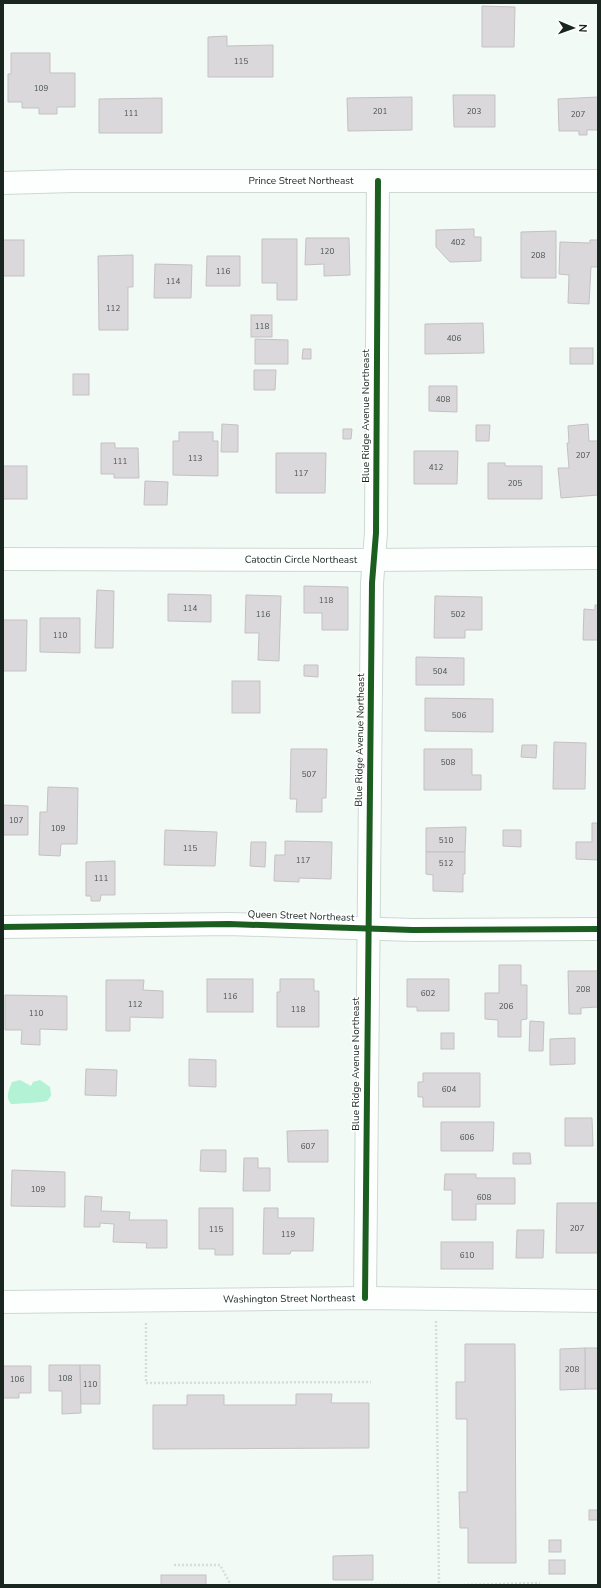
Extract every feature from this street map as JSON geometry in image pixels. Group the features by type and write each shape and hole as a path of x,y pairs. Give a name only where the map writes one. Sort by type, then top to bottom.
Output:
{"street":[{"name":"Prince Street Northeast","path":"3,183 72,181 598,181"},
{"name":"Blue Ridge Avenue Northeast","path":"365,1298 367,928 372,583 374,560 378,182"},
{"name":"Catoctin Circle Northeast","path":"3,559 374,560 598,558"},
{"name":"Queen Street Northeast","path":"3,927 229,924 413,930 598,929"},
{"name":"Washington Street Northeast","path":"3,1302 365,1298 598,1300"}],"path":[{"path":"146,1316 146,1383 371,1382"},
{"path":"436,1318 439,1585"},
{"path":"174,1565 220,1565 230,1585"},
{"path":"463,1585 540,1583"},
{"path":"370,1585 409,1585"}],"shaded area":[{"path":"20,1080 31,1086 33,1082 40,1080 50,1087 51,1096 47,1101 11,1104 8,1099 8,1093 12,1082"}],"building":[{"path":"482,6 515,7 514,47 482,47"},
{"path":"227,36 227,46 273,45 273,77 208,77 208,37"},
{"path":"11,53 50,53 50,73 75,73 75,107 57,107 57,114 39,114 39,108 22,108 22,102 8,102 8,74 11,74"},
{"path":"453,95 495,95 495,127 454,127"},
{"path":"412,97 412,130 348,131 347,98"},
{"path":"598,97 598,130 587,130 587,135 579,135 579,131 559,131 558,99"},
{"path":"162,98 162,133 99,133 99,99"},
{"path":"474,229 474,237 481,237 481,261 450,262 436,247 436,230"},
{"path":"556,231 556,278 521,278 521,232"},
{"path":"306,238 349,238 350,275 324,276 324,264 305,265"},
{"path":"262,239 297,239 297,300 277,300 277,283 262,283"},
{"path":"3,240 24,240 24,276 3,276"},
{"path":"590,240 598,240 598,267 591,267 589,304 568,303 569,275 559,274 560,242 590,243"},
{"path":"133,255 133,287 128,287 128,330 99,330 98,256"},
{"path":"207,256 240,256 240,286 206,286"},
{"path":"155,264 192,265 191,298 154,298"},
{"path":"251,315 272,315 272,337 251,337"},
{"path":"483,323 484,353 425,354 425,324"},
{"path":"255,339 288,340 288,364 255,364"},
{"path":"570,348 593,348 593,364 570,364"},
{"path":"303,349 311,349 311,359 302,359"},
{"path":"254,370 276,370 275,390 254,390"},
{"path":"73,374 89,374 89,395 73,395"},
{"path":"429,386 457,386 457,412 429,411"},
{"path":"222,424 238,425 238,452 221,452"},
{"path":"588,424 589,441 598,441 598,495 561,498 558,468 569,468 567,443 569,443 568,426"},
{"path":"476,425 490,425 489,441 476,441"},
{"path":"343,429 352,429 351,439 343,439"},
{"path":"179,432 213,432 213,441 218,441 218,476 173,475 173,441 179,441"},
{"path":"101,443 115,443 115,448 138,448 139,478 114,478 114,474 101,474"},
{"path":"414,451 458,451 457,484 414,484"},
{"path":"276,453 326,453 325,493 276,493"},
{"path":"488,463 505,463 505,466 542,466 542,499 488,499"},
{"path":"3,466 27,466 27,499 3,499"},
{"path":"145,481 168,482 167,505 144,505"},
{"path":"304,586 348,587 348,630 322,630 322,613 304,613"},
{"path":"97,590 114,591 113,648 95,648"},
{"path":"168,594 211,595 211,622 168,621"},
{"path":"246,595 281,596 279,661 258,660 259,633 245,633"},
{"path":"435,596 482,597 482,630 465,630 465,638 434,638"},
{"path":"595,605 598,605 598,640 583,640 584,609 595,610"},
{"path":"40,618 80,618 80,653 40,652"},
{"path":"3,620 27,620 26,671 3,671"},
{"path":"416,657 464,658 464,685 416,685"},
{"path":"304,665 318,665 318,677 304,676"},
{"path":"232,681 260,681 260,713 232,713"},
{"path":"425,698 493,699 493,732 425,731"},
{"path":"554,742 586,743 585,789 553,789"},
{"path":"522,745 537,745 536,758 521,757"},
{"path":"291,749 327,749 326,798 322,798 322,812 296,812 297,799 290,799"},
{"path":"424,749 472,749 472,775 481,775 481,790 424,790"},
{"path":"48,787 78,788 77,844 61,844 60,856 39,855 40,812 47,812"},
{"path":"3,805 28,806 28,835 3,835"},
{"path":"592,823 598,823 598,860 576,859 576,842 592,842"},
{"path":"466,827 465,852 426,852 426,828"},
{"path":"165,830 217,832 215,866 164,865"},
{"path":"503,830 521,830 521,847 503,846"},
{"path":"285,841 332,842 331,879 299,878 299,882 274,881 275,855 285,855"},
{"path":"251,842 266,842 265,867 250,866"},
{"path":"426,852 465,852 463,892 433,891 433,875 426,874"},
{"path":"115,861 115,895 101,895 100,901 91,901 91,896 86,896 86,862"},
{"path":"499,965 521,965 521,985 527,985 527,1019 521,1020 521,1037 498,1037 498,1020 485,1019 485,993 499,993"},
{"path":"568,971 598,971 598,1007 581,1008 581,1014 569,1014"},
{"path":"207,979 253,979 253,1012 207,1012"},
{"path":"280,979 314,979 314,991 319,991 319,1027 277,1027 277,992 280,992"},
{"path":"407,979 449,979 449,1011 417,1011 417,1007 407,1007"},
{"path":"106,980 144,980 143,990 163,991 163,1018 130,1017 130,1031 106,1031"},
{"path":"5,995 67,996 67,1030 40,1029 40,1045 21,1044 22,1030 5,1030"},
{"path":"530,1021 544,1022 543,1051 529,1051"},
{"path":"441,1033 454,1033 454,1049 441,1049"},
{"path":"575,1038 575,1064 550,1065 550,1039"},
{"path":"189,1059 216,1060 216,1087 189,1086"},
{"path":"86,1069 117,1070 116,1096 85,1095"},
{"path":"423,1073 480,1073 480,1107 423,1107 423,1097 418,1097 418,1082 423,1082"},
{"path":"565,1118 592,1118 593,1146 565,1146"},
{"path":"441,1122 494,1122 493,1151 441,1151"},
{"path":"328,1130 328,1162 288,1162 287,1131"},
{"path":"201,1150 226,1150 226,1172 200,1171"},
{"path":"513,1153 530,1153 531,1164 513,1164"},
{"path":"244,1158 258,1158 258,1168 270,1168 270,1191 243,1191"},
{"path":"12,1170 65,1172 65,1207 11,1206"},
{"path":"445,1174 476,1174 476,1178 515,1178 515,1204 476,1204 476,1220 452,1220 452,1190 444,1190"},
{"path":"85,1196 102,1197 101,1211 130,1212 129,1220 167,1220 167,1248 146,1248 147,1243 113,1242 114,1224 100,1223 100,1227 84,1227"},
{"path":"557,1203 598,1203 598,1253 556,1253"},
{"path":"199,1208 233,1208 233,1255 215,1255 215,1249 199,1249"},
{"path":"264,1208 278,1208 278,1218 314,1218 313,1251 291,1251 290,1254 263,1254"},
{"path":"517,1230 544,1230 543,1258 516,1258"},
{"path":"441,1242 493,1242 493,1269 441,1269"},
{"path":"465,1344 515,1344 516,1563 468,1563 468,1528 460,1528 459,1492 467,1492 467,1419 456,1419 456,1382 465,1382"},
{"path":"585,1348 598,1348 598,1389 585,1389"},
{"path":"585,1348 585,1389 560,1390 560,1349"},
{"path":"49,1365 80,1365 81,1413 62,1414 62,1391 49,1391"},
{"path":"80,1365 100,1365 100,1404 81,1404"},
{"path":"3,1366 31,1366 31,1393 19,1393 19,1398 3,1398"},
{"path":"296,1394 332,1394 331,1403 369,1403 369,1448 153,1449 153,1405 187,1405 187,1395 224,1395 224,1405 296,1405"},
{"path":"589,1510 598,1510 598,1520 589,1520"},
{"path":"549,1540 561,1540 561,1552 549,1552"},
{"path":"373,1555 373,1580 333,1580 333,1556"},
{"path":"549,1560 565,1560 565,1574 549,1574"},
{"path":"161,1575 206,1575 206,1585 161,1585"}],"cycle path":[{"path":"365,1298 372,583 376,533 378,181"},
{"path":"3,927 229,924 413,930 598,929"}]}
